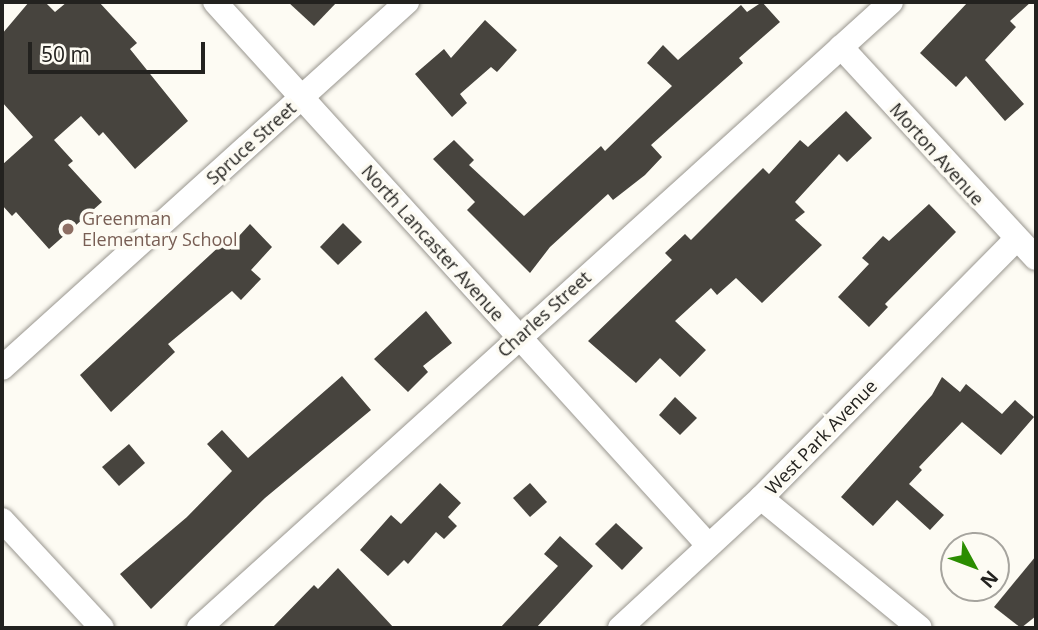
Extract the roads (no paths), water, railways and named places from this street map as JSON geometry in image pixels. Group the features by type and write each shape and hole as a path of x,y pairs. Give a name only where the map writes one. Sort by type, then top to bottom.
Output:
{"street":[{"name":"North Lancaster Avenue","path":"215,2 708,545"},
{"name":"Spruce Street","path":"2,369 407,2"},
{"name":"Charles Street","path":"199,628 891,2"},
{"name":"Morton Avenue","path":"841,47 1015,240 1036,258"},
{"name":"West Park Avenue","path":"620,628 761,498 1015,240"},
{"path":"761,498 920,628"},
{"path":"2,520 102,628"}],"place":[{"name":"Greenman Elementary School","path":"68,229"}]}
